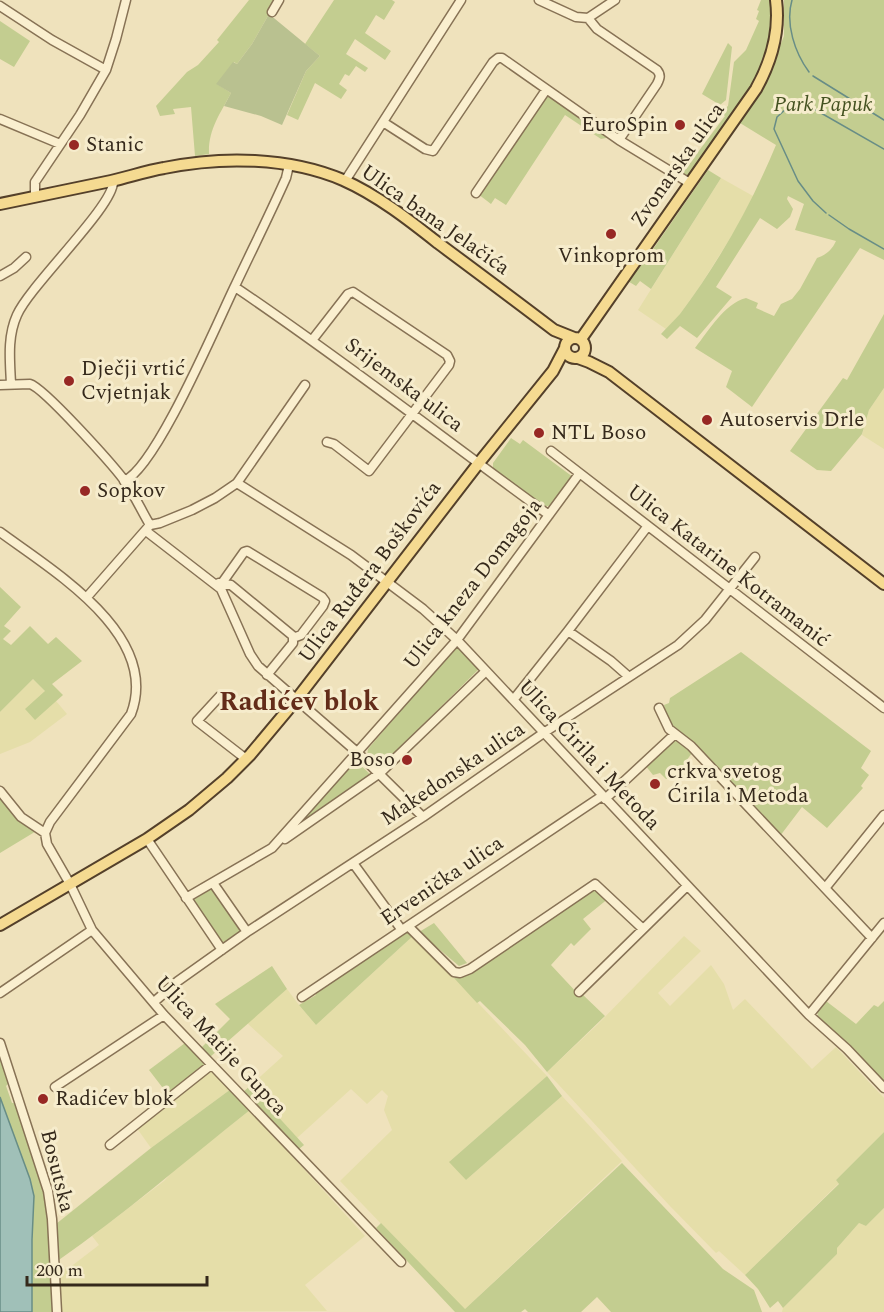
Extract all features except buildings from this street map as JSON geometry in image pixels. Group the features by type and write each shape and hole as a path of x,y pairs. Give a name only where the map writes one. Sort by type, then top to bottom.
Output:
{"main road":[{"name":"Zvonarska ulica","path":"574,344 747,102 763,75 774,41 776,0"},
{"name":"Ulica bana Jelačića","path":"0,204 164,168 211,162 266,162 290,165 345,181 411,222 574,344 884,584"},
{"name":"Ulica bana Jelačića","path":"574,344 567,354 609,372"},
{"path":"574,344 584,354 577,358"},
{"name":"Ulica Ruđera Boškovića","path":"0,926 147,839 189,810 246,759 296,700 478,464 574,344"},
{"name":"Ulica Ruđera Boškovića","path":"552,371 577,358"}],"street":[{"path":"35,197 35,182 80,115 106,70 117,39 126,0"},
{"path":"272,12 279,0"},
{"path":"345,181 461,0"},
{"path":"539,0 576,17 588,18 615,0"},
{"path":"0,6 52,40 106,70"},
{"path":"588,18 597,29 660,74 657,84 619,140"},
{"path":"383,122 425,149 433,151 493,62 498,58 505,60 619,140 688,183"},
{"path":"476,193 546,90"},
{"path":"0,119 60,144"},
{"path":"124,481 131,478 154,450 189,386 290,165"},
{"path":"11,384 10,336 17,314 35,288 104,204 114,187 113,181"},
{"path":"0,276 14,268 26,257"},
{"name":"Srijemska ulica","path":"235,287 313,339 549,515"},
{"path":"313,339 348,294 353,292 447,355 450,361 369,471 334,444 327,442"},
{"path":"0,385 30,384 39,388 124,481 148,528 219,583 250,654 258,666 380,773 423,817"},
{"path":"87,597 148,528 192,510 237,483 305,385"},
{"name":"Ulica Katarine Kotramanić","path":"551,451 884,708"},
{"name":"Ulica kneza Domagoja","path":"272,848 457,640 579,474"},
{"name":"Ulica Ćirila i Metoda","path":"237,483 351,555 423,609 457,640 809,1015 847,1049 884,1088"},
{"path":"514,699 647,527"},
{"path":"0,532 87,597 125,645 135,672 136,699 131,714 50,822 45,832 21,817 0,791"},
{"path":"219,583 247,551 322,597 325,601 323,606 301,635 293,638"},
{"name":"Makedonska ulica","path":"154,1002 178,981 222,950 423,817 628,676 678,645 705,620 754,557"},
{"path":"219,583 231,585 288,630 293,638 293,643 267,675"},
{"path":"568,631 611,661 628,676"},
{"name":"Ulica kneza Domagoja","path":"186,898 272,848 380,773 486,671"},
{"path":"220,696 197,721 246,759"},
{"path":"659,708 666,724 675,734 691,746 872,938"},
{"name":"Ervenička ulica","path":"302,998 604,797 675,734"},
{"path":"826,887 884,815"},
{"name":"Ulica Matije Gupca","path":"45,832 47,844 70,884 92,930 164,1015 400,1262"},
{"path":"147,839 222,950"},
{"path":"353,862 404,928 454,972 460,973 470,969 595,884 643,929"},
{"path":"213,883 247,933"},
{"path":"579,992 687,886"},
{"path":"809,1015 884,923"},
{"path":"0,993 92,930"},
{"path":"55,1087 164,1015"},
{"name":"Bosutska","path":"0,1043 48,1191 52,1220 57,1312"},
{"path":"110,1145 211,1065"}],"shaded area":[{"path":"721,178 753,196 736,229 700,286 678,317 666,329 638,310"},
{"path":"884,388 884,449 862,435 869,410"},
{"path":"33,679 45,691 35,719 56,701 67,714 30,742 0,754 0,712"},
{"path":"414,935 547,1076 450,1161 466,1180 562,1096 622,1161 464,1310 340,1181 392,1130 384,1110 388,1096 382,1090 367,1104 351,1089 297,1138 250,1086 283,1056 247,1023 287,989 316,1025"},
{"path":"684,936 701,951 658,993 670,1006 711,965 724,984 733,1010 745,999 812,1069 836,1047 884,1098 884,1132 836,1180 839,1183 745,1275 719,1251 716,1253 669,1205 547,1072 597,1025"},
{"path":"210,1068 231,1089 151,1148 136,1127"},
{"path":"250,1110 365,1236 305,1285 327,1311 59,1312 58,1270 69,1268 99,1245 92,1236 164,1181 175,1169"},
{"path":"884,1208 884,1312 782,1312 783,1308 837,1254 837,1248 859,1223 866,1226"}],"green space":[{"path":"249,0 274,0 252,44 237,64 234,62 217,84 231,93 210,137 209,154 195,156 191,107 173,109 175,114 160,116 156,106 219,42 217,40"},
{"path":"334,0 392,0 395,2 384,20 376,15 365,33 391,51 385,60 355,39 346,54 368,68 365,72 356,66 349,76 345,74 339,84 347,90 341,99 315,83 298,120 287,115 306,71 320,56 305,44"},
{"path":"761,0 772,0 771,35 764,62 756,79 724,129 691,174 684,177 679,174 681,170 686,168 725,116 716,109 724,109 728,106 734,62 746,50 759,21 756,19"},
{"name":"Park Papuk","path":"780,0 782,0 781,37 772,66 784,36 784,0 884,0 884,260 860,248 752,407 726,387 732,371 695,348 724,311 738,301 746,298 758,303 756,308 774,316 781,304 792,299 800,289 817,258 826,254 833,247 836,241 795,230 804,204 788,196 787,199 793,209 790,217 777,229 760,218 716,287 732,297 697,338 680,326 667,339 661,334 680,314 721,253 745,211 776,145 740,123 752,104"},
{"path":"269,14 320,56 306,71 282,125 261,116 224,106 231,93 216,84 233,62 237,64 252,44"},
{"path":"0,21 30,41 14,67 0,59"},
{"path":"728,43 732,47 726,100 720,105 702,94"},
{"path":"547,94 611,137 601,139 565,115 506,205 495,198 491,204 478,194"},
{"path":"708,170 721,178 651,289 640,281 636,286 626,280 651,252"},
{"path":"884,314 884,388 869,410 862,434 831,471 817,470 790,451 843,378 847,380"},
{"path":"511,438 520,444 523,440 573,477 552,505 544,507 493,469 493,463"},
{"path":"0,587 21,607 4,626 11,631 3,639 11,645 30,626 48,644 56,637 82,661 52,684 63,695 35,720 25,709 45,691 33,679 0,712"},
{"path":"456,646 479,669 383,764 375,764 367,756 368,749"},
{"path":"741,652 871,751 861,768 869,775 861,786 863,788 827,828 802,807 780,836 667,721 664,705 669,703 670,698"},
{"path":"674,738 692,753 673,779 666,779 660,773 653,775 645,765"},
{"path":"355,760 371,775 302,822 301,820"},
{"path":"0,795 38,830 0,853"},
{"path":"595,887 609,898 583,919 591,929 574,946 571,943 551,965 579,995 581,993 605,1016 547,1072 525,1045 480,1001 477,1003 454,978 472,970"},
{"path":"209,890 214,890 242,928 241,933 225,945 193,900"},
{"path":"434,923 467,963 459,966 419,932"},
{"path":"407,929 414,935 316,1025 299,1005 316,995 314,991"},
{"path":"272,966 287,989 210,1057 201,1048 230,1019 215,1004"},
{"path":"826,1001 856,1024 874,1005 878,1007 884,1001 884,1085 818,1016 817,1011"},
{"path":"185,1043 207,1065 169,1096 149,1070"},
{"path":"0,1051 10,1082 6,1086 12,1103 16,1103 47,1202 54,1312 32,1312 34,1196 0,1097"},
{"path":"547,1076 562,1096 466,1180 449,1162"},
{"path":"250,1086 304,1145 299,1149 243,1092"},
{"path":"231,1089 250,1110 130,1207 56,1262 56,1224 151,1148"},
{"path":"884,1132 884,1208 866,1226 859,1223 837,1248 837,1254 783,1308 778,1301 770,1308 758,1289 745,1275 839,1184 836,1180"},
{"path":"622,1163 723,1269 754,1290 762,1312 611,1312 597,1297 581,1312 528,1312 525,1309 521,1312 455,1312 376,1228 381,1223 465,1309"}],"water":[{"path":"0,1097 34,1196 32,1312 0,1312"}],"waterway":[{"path":"792,0 790,19 793,38 799,56 809,72"},
{"path":"813,76 884,120"},
{"path":"811,108 794,106 786,109 777,117 774,129 798,181 813,201 826,213"},
{"path":"814,109 884,149"},
{"path":"829,215 884,249"}],"place":[{"name":"EuroSpin","path":"680,125"},
{"name":"Stanic","path":"74,145"},
{"name":"Vinkoprom","path":"611,234"},
{"name":"Dječji vrtić Cvjetnjak","path":"69,381"},
{"name":"Autoservis Drle","path":"707,420"},
{"name":"NTL Boso","path":"539,433"},
{"name":"Sopkov","path":"85,491"},
{"name":"Boso","path":"407,760"},
{"name":"crkva svetog Ćirila i Metoda","path":"655,784"},
{"name":"Radićev blok","path":"43,1099"}],"district":[{"name":"Radićev blok","path":"299,702"}]}
